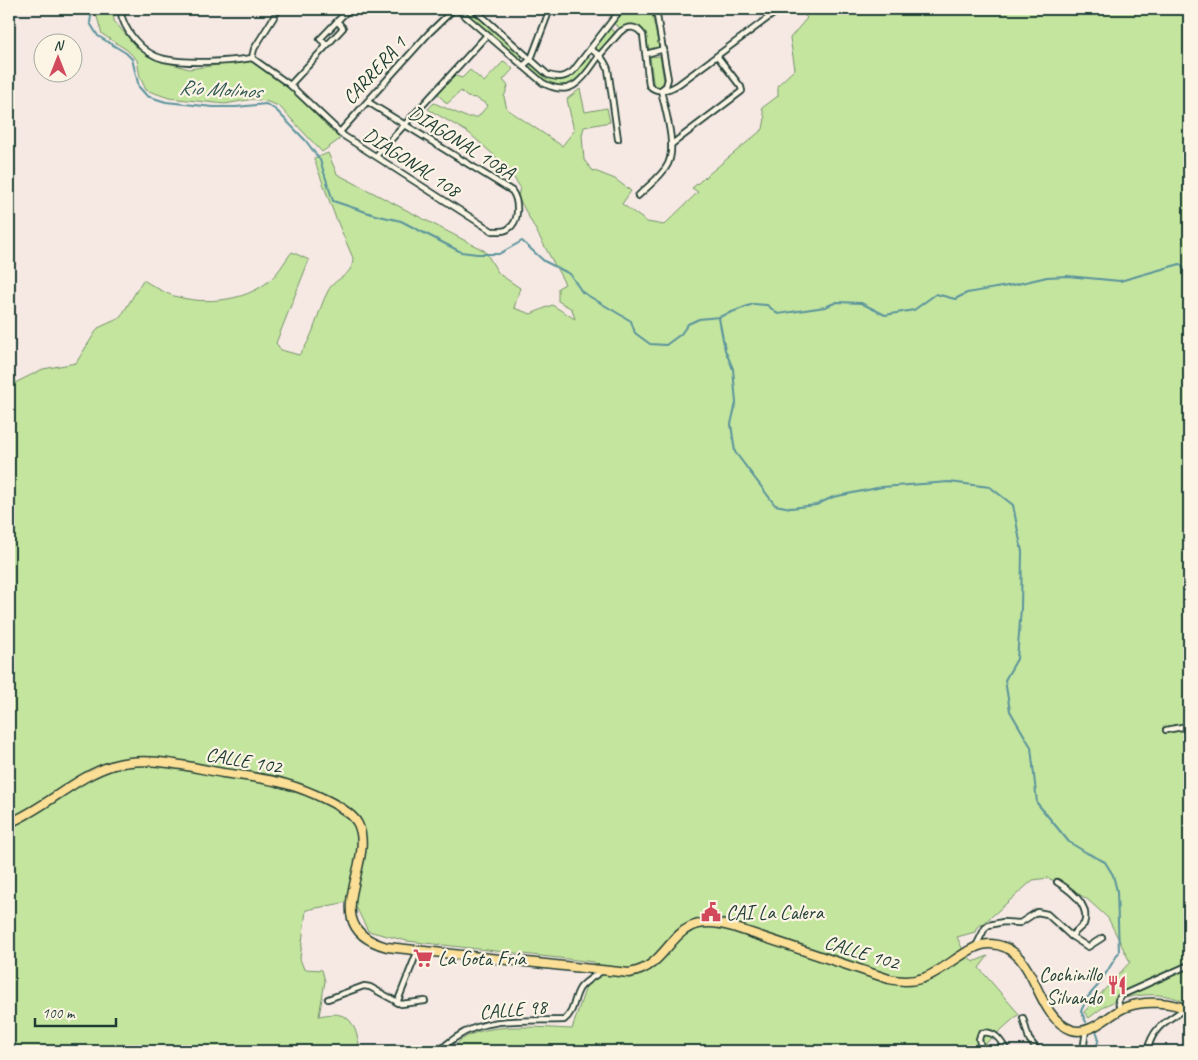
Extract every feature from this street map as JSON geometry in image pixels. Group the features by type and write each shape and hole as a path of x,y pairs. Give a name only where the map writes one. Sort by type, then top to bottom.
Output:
{"main road":[{"name":"CALLE 102","path":"9,823 28,814 88,776 129,761 154,762 287,784 344,809 358,824 361,834 361,845 351,907 355,926 365,937 378,944 418,950"},
{"name":"CALLE 102","path":"602,971 624,973 642,970 654,962 681,932 701,924 725,925 889,979 908,982 918,981 927,977 975,947"},
{"path":"975,947 996,944 1008,949 1024,963 1047,1006 1058,1020 1072,1030 1086,1030 1132,1005 1146,1003 1170,1004 1187,1009"},
{"path":"418,950 602,971"}],"street":[{"path":"120,9 123,22 139,44 162,59 192,62 252,58 254,49 279,9"},
{"path":"327,45 320,39 349,9"},
{"path":"455,9 543,83 552,88 563,89 582,80 620,32 629,27 638,29 644,35 649,85 656,90 668,89 679,84 718,57 780,9"},
{"name":"CARRERA 1","path":"339,132 429,33 455,9"},
{"path":"474,9 548,75 562,78 569,75 621,9"},
{"path":"524,66 531,59 550,9"},
{"path":"653,9 657,16 664,50 668,82 661,90"},
{"path":"771,9 776,13"},
{"path":"290,85 343,28 337,21"},
{"path":"610,24 620,32"},
{"path":"376,156 487,35"},
{"path":"590,49 600,55 608,69 618,139"},
{"path":"646,54 664,50"},
{"path":"672,144 740,94 742,89 718,57"},
{"name":"DIAGONAL 108","path":"252,58 290,85 339,132 492,232 510,228 515,221"},
{"path":"638,196 664,170 671,157 672,144 661,90"},
{"name":"DIAGONAL 108A","path":"368,102 512,191 516,202 517,212 515,221"},
{"path":"1166,730 1182,727 1189,729"},
{"path":"1057,882 1077,897 1085,913 1084,924 1071,936"},
{"path":"975,947 985,928 989,925 1003,922 1020,923 1037,912 1051,916 1071,936 1088,946 1102,938"},
{"path":"397,1003 418,950"},
{"path":"1120,1010 1118,1000 1122,995 1189,965"},
{"name":"CALLE 98","path":"442,1049 464,1032 474,1027 513,1022 567,1019 580,988 602,971"},
{"path":"328,999 364,986 370,987 397,1003 406,1004 425,1001"},
{"path":"1147,1051 1162,1023 1187,1009"},
{"path":"1023,1018 1028,1039 1038,1051"},
{"path":"1083,1051 1086,1030"},
{"path":"982,1051 979,1039 981,1033 987,1032 992,1033 998,1038 1007,1051"},
{"path":"418,1051 442,1049"}],"green space":[{"path":"97,9 113,9 114,21 134,44 162,61 189,69 253,60 290,89 340,139 322,152 279,106 265,101 253,99 225,104 169,98 146,90 140,77 137,60 127,50 102,34 97,17"},
{"path":"460,9 468,9 521,55 522,62"},
{"path":"625,9 646,9 652,14 659,47 648,49 646,37 641,28 627,25 620,28 613,23"},
{"path":"798,9 1189,9 1189,1005 1181,1000 1163,995 1134,996 1112,1002 1089,1018 1084,1012 1130,962 1108,918 1087,899 1048,878 1033,880 983,924 977,927 975,932 957,937 963,950 973,962 988,956 979,968 1019,1014 977,1051 451,1051 461,1040 485,1030 515,1027 572,1029 594,962 407,941 368,931 353,901 306,910 300,959 304,969 322,970 325,981 319,1016 338,1014 349,1020 355,1029 360,1051 9,1051 9,386 43,369 76,363 98,328 120,318 143,280 171,295 184,298 212,301 227,299 254,291 266,283 276,274 292,252 309,260 276,343 281,350 299,355 309,340 328,291 335,282 347,273 353,258 314,159 328,153 337,174 485,251 499,274 520,288 514,308 531,314 552,305 575,319 572,309 558,301 558,288 565,284 518,197 520,187 506,166 469,133 428,109 434,103 466,117 478,117 488,105 476,98 467,97 461,91 447,104 436,92 453,75 462,78 470,70 484,82 504,61 513,69 503,80 508,86 504,97 507,109 562,146 574,131 567,99 580,89 585,112 607,108 610,122 584,127 582,135 584,160 592,170 615,179 631,191 622,204 647,222 664,225 698,192 692,188 763,129 765,118 762,108 778,96 778,85 795,69 790,38 807,18"},
{"path":"609,28 615,32 600,52 594,48"},
{"path":"660,56 664,81 659,87 655,86 653,82 650,57"},
{"path":"588,57 593,61 585,71 571,84 564,86 548,83 529,68 532,65 556,80 563,80 574,73"}],"waterway":[{"name":"Río Molinos","path":"92,9 90,23 98,36 126,53 132,59 139,87 147,96 166,102 213,107 266,104 276,110 306,141 320,160 333,201 375,215 401,221 461,252 499,254 522,241 544,261 570,274 582,292 631,321 635,333 650,344 666,345 681,334 688,324 699,319 719,317 753,304 767,305 778,314 825,307 837,302 861,303 885,315 914,310 936,294 955,299 967,293 1047,277 1067,276 1120,281 1180,264 1189,276"},
{"path":"719,318 725,350 733,369 736,403 731,424 735,452 775,505 791,508 816,505 833,497 882,487 949,482 990,487 1013,505 1022,552 1021,608 1017,659 1005,680 1010,711 1031,747 1037,803 1069,842 1105,862 1113,875 1117,891 1119,952 1100,983 1087,998 1081,1011 1086,1022"},
{"path":"1094,1051 1098,1043 1095,1030"}],"place":[{"name":"CAI La Calera","path":"711,912"},
{"name":"La Gota Fría","path":"423,958"},
{"name":"Cochinillo Silvando","path":"1117,985"}]}
